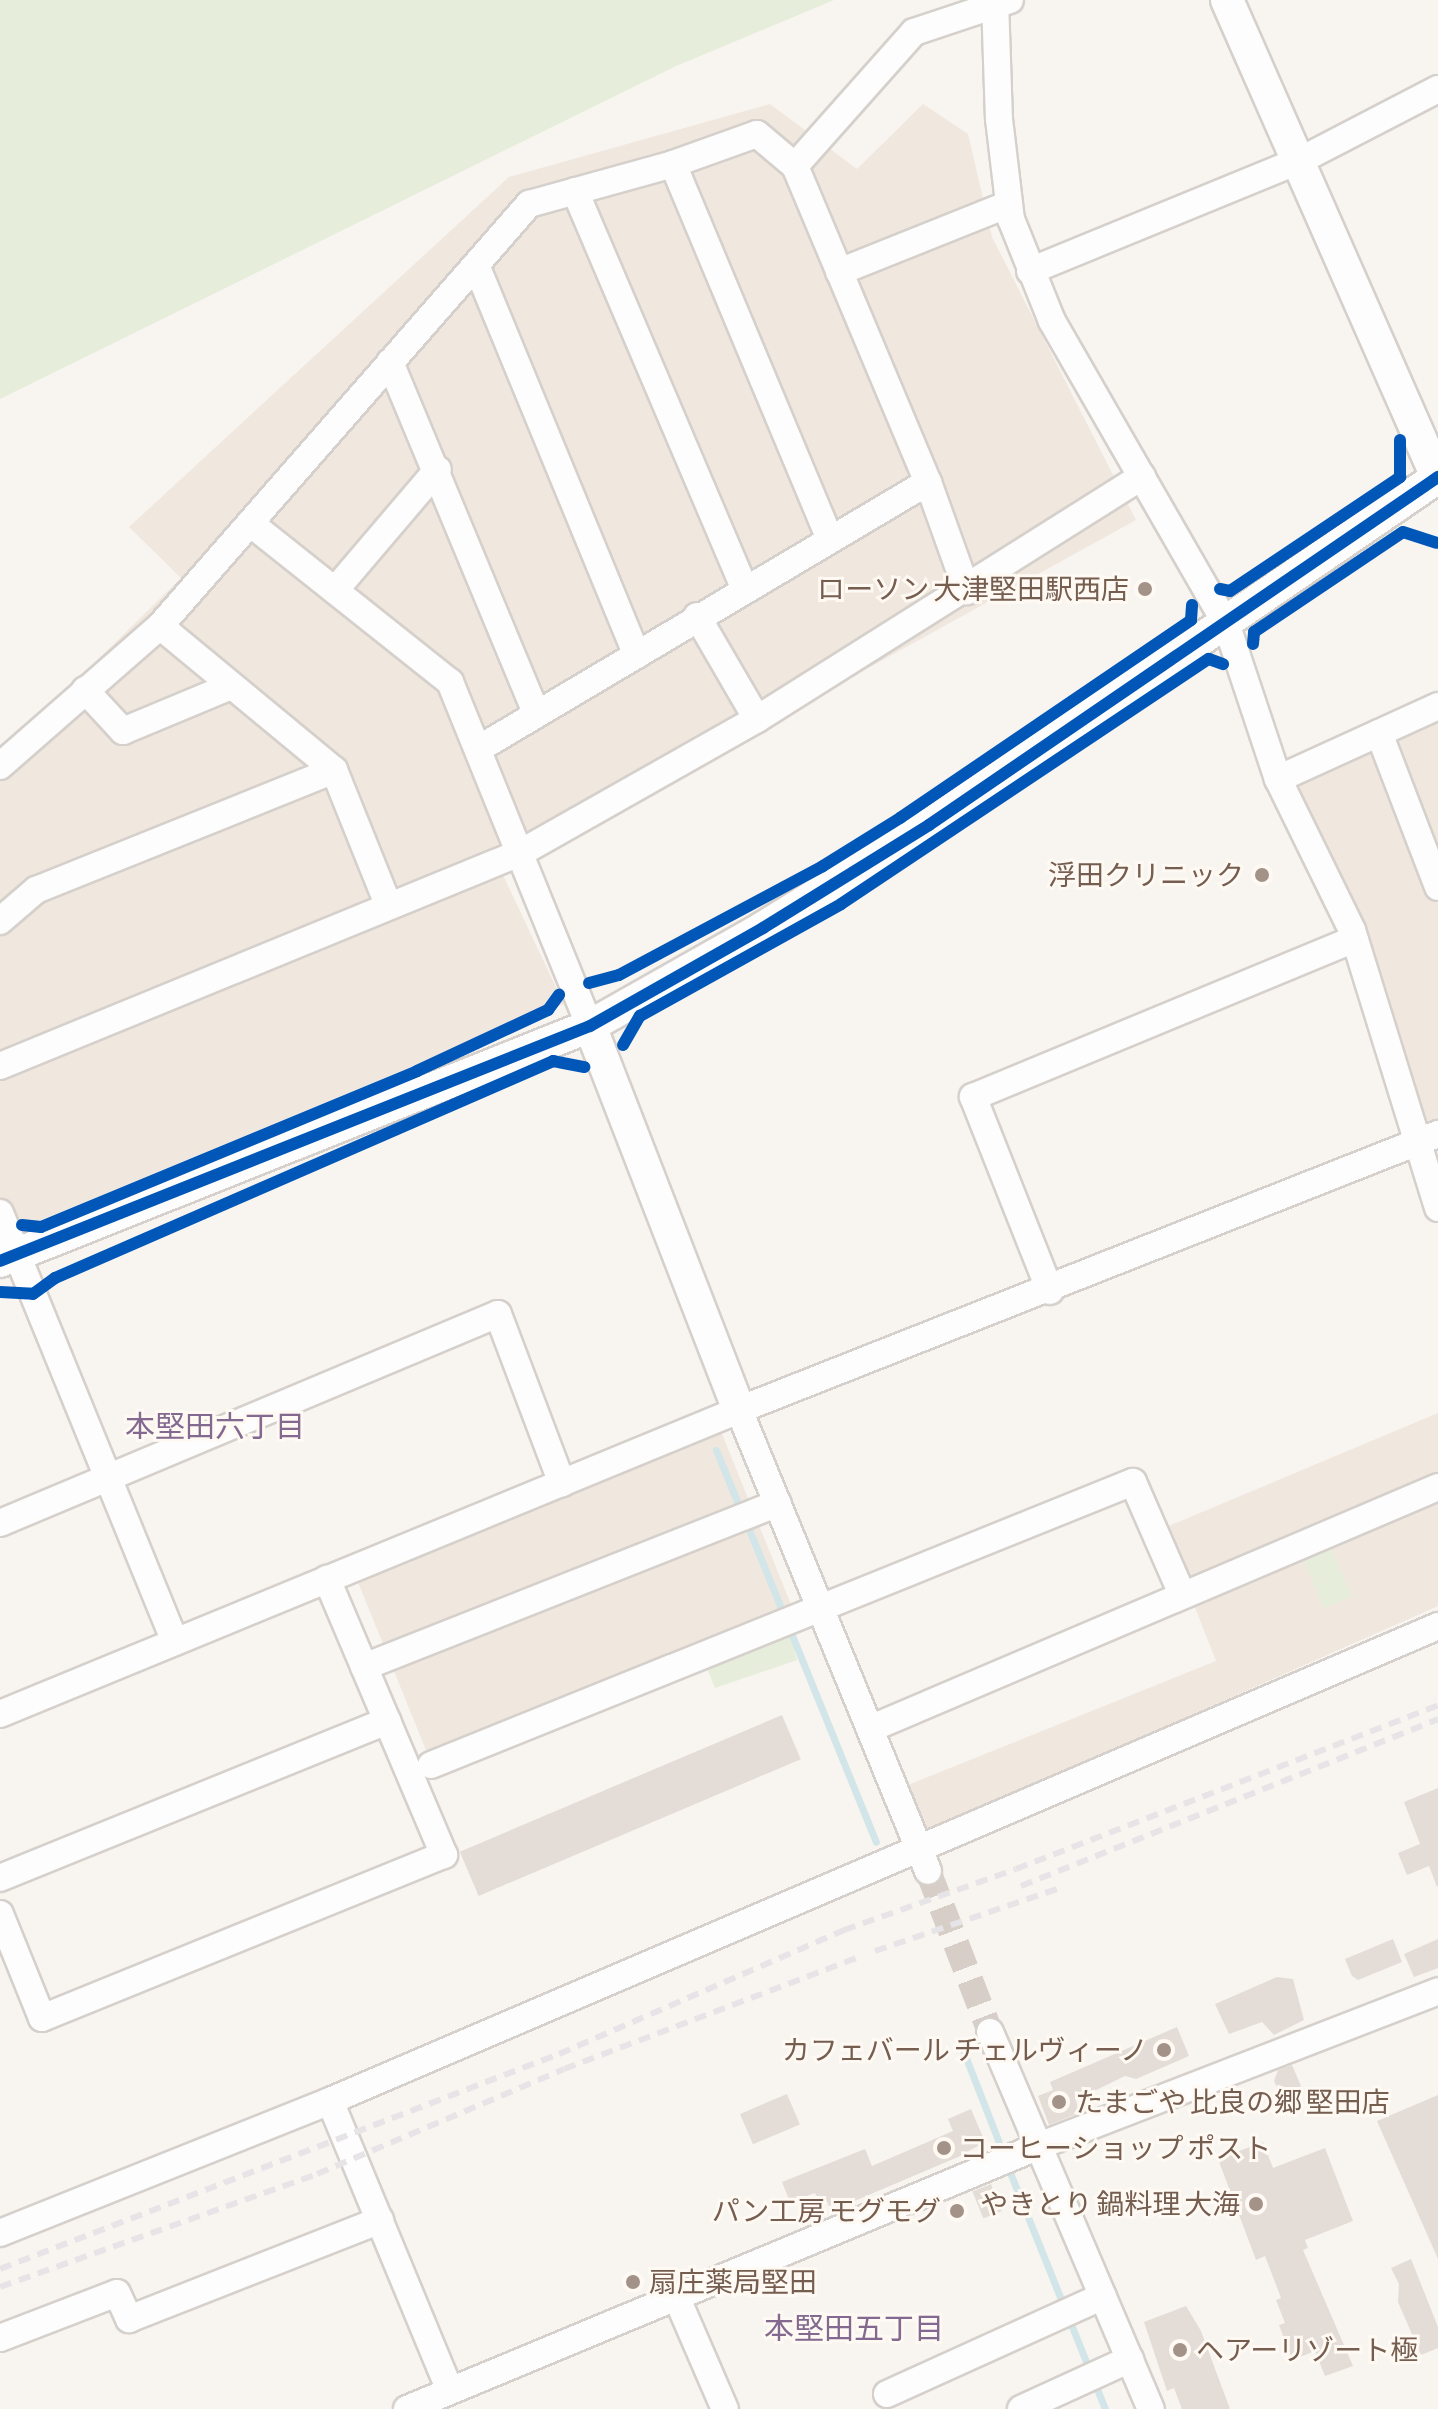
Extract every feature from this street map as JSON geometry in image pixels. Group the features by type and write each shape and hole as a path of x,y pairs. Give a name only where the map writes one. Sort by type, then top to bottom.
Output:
{"street":[{"path":"8,1258 590,1026 763,928 916,833 1438,478 1301,160 1227,0"},
{"path":"795,166 914,32 1001,1 999,119 1009,204 1030,271 1052,321 1226,623 1278,779 1355,939 1430,1138 1438,1208"},
{"path":"1030,271 1301,160 1438,89"},
{"path":"0,766 160,626 529,204 673,164 757,134 795,166 928,482 967,591"},
{"path":"673,164 830,539"},
{"path":"575,191 745,589"},
{"path":"839,272 1009,204"},
{"path":"476,265 637,655"},
{"path":"390,362 438,469 536,713"},
{"path":"336,589 438,469"},
{"path":"0,1066 388,904 522,852 757,719 967,591 1142,477"},
{"path":"480,748 697,616 928,482"},
{"path":"250,523 450,682 522,852 739,1410 924,1859"},
{"path":"697,616 757,719"},
{"path":"160,626 334,770 388,904"},
{"path":"85,690 123,731 231,686"},
{"path":"1278,779 1438,706"},
{"path":"1379,733 1438,887"},
{"path":"0,921 36,890 334,770"},
{"path":"1050,1291 973,1097 1355,939"},
{"path":"0,1714 739,1410 1050,1291 1430,1138"},
{"path":"0,1213 8,1258 111,1477 175,1642"},
{"path":"0,1523 498,1314 562,1483"},
{"path":"431,1765 820,1605 1133,1482 1182,1594"},
{"path":"872,1728 1438,1487"},
{"path":"364,1667 778,1503"},
{"path":"0,1914 42,2018 444,1855 327,1579"},
{"path":"0,2233 924,1859 1438,1626"},
{"path":"0,1878 387,1721"},
{"path":"415,2407 1017,2155 1438,1991"},
{"path":"990,2032 1017,2155 1103,2296 1151,2409"},
{"path":"330,2101 450,2390"},
{"path":"0,2338 117,2293 129,2319 380,2220"},
{"path":"676,2296 725,2409"},
{"path":"887,2394 1103,2296"},
{"path":"1021,2409 1130,2359"}],"shaded area":[{"path":"770,104 857,169 923,104 968,134 992,237 1136,520 501,871 564,1004 0,1237 0,756 181,578 129,527 509,177"},
{"path":"1438,714 1438,1134 1421,1141 1278,779"},
{"path":"1438,1413 1438,1606 913,1838 893,1791 1216,1661 1164,1528"},
{"path":"716,1419 791,1605 427,1753 352,1566"}],"green space":[{"path":"0,0 834,0 674,67 0,399"},
{"path":"1331,1548 1352,1597 1324,1609 1303,1560"},
{"path":"790,1634 797,1660 715,1688 706,1666"}],"building":[{"path":"782,1715 801,1759 479,1896 460,1852"},
{"path":"1438,1788 1437,1887 1429,1866 1407,1875 1398,1853 1420,1844 1404,1802"},
{"path":"1393,1939 1402,1962 1358,1980 1352,1976 1345,1959"},
{"path":"1438,1939 1438,1968 1414,1977 1404,1954"},
{"path":"1277,1977 1293,1979 1304,2020 1274,2035 1262,2022 1229,2034 1215,2004"},
{"path":"1177,2027 1189,2056 1136,2079 1125,2076 1076,2100 1079,2113 1049,2125 1038,2096 1053,2090 1050,2082"},
{"path":"1292,2065 1304,2093 1284,2102 1274,2081 1278,2070"},
{"path":"787,2094 800,2124 753,2144 740,2114"},
{"path":"1438,2095 1438,2259 1377,2121"},
{"path":"971,2109 985,2142 958,2157 831,2211 825,2197 818,2200 815,2193 790,2202 782,2182 865,2149 872,2166 953,2131 948,2119"},
{"path":"1263,2142 1273,2168 1325,2148 1353,2221 1305,2240 1308,2248 1303,2250 1353,2366 1325,2376 1315,2351 1292,2360 1279,2325 1285,2323 1276,2300 1281,2298 1265,2256 1256,2260 1218,2159"},
{"path":"991,2184 1002,2211 983,2218 972,2191"},
{"path":"1411,2259 1438,2327 1438,2348 1421,2355 1398,2302 1399,2284 1391,2268"},
{"path":"1186,2306 1201,2331 1230,2409 1182,2409 1174,2388 1167,2391 1144,2322"}],"waterway":[{"path":"716,1450 741,1511"},
{"path":"746,1522 876,1842"},
{"path":"959,2040 1003,2153"},
{"path":"1007,2165 1105,2409"}],"tunnel":[{"path":"928,1871 990,2032"}],"railway":[{"path":"0,2269 559,2054 844,1930 1016,1869 1438,1705"},
{"path":"1021,1886 1438,1719"},
{"path":"875,1951 1060,1888"},
{"path":"0,2287 317,2174 564,2069 856,1958"}],"cycle path":[{"path":"1220,589 1230,591 1400,477 1400,440"},
{"path":"0,1261 590,1026 763,928 929,825 1438,477"},
{"path":"1253,644 1254,632 1403,532 1436,543"},
{"path":"589,983 619,975 823,866 900,818 1191,620 1192,605"},
{"path":"623,1045 640,1016 841,904 1209,659 1223,664"},
{"path":"22,1225 41,1227 417,1071 548,1010 559,995"},
{"path":"0,1292 33,1294 55,1278 553,1061 584,1067"}],"place":[{"name":"ローソン 大津堅田駅西店","path":"1145,589"},
{"name":"浮田クリニック","path":"1262,875"},
{"name":"カフェバール チェルヴィーノ","path":"1164,2050"},
{"name":"たまごや 比良の郷 堅田店","path":"1059,2102"},
{"name":"コーヒーショップ ポスト","path":"944,2148"},
{"name":"やきとり 鍋料理 大海","path":"1256,2204"},
{"name":"パン工房 モグモグ","path":"957,2211"},
{"name":"扇庄薬局堅田","path":"633,2282"},
{"name":"ヘアーリゾート極","path":"1180,2350"}],"district":[{"name":"本堅田六丁目","path":"215,1426"},
{"name":"本堅田五丁目","path":"854,2328"}]}
